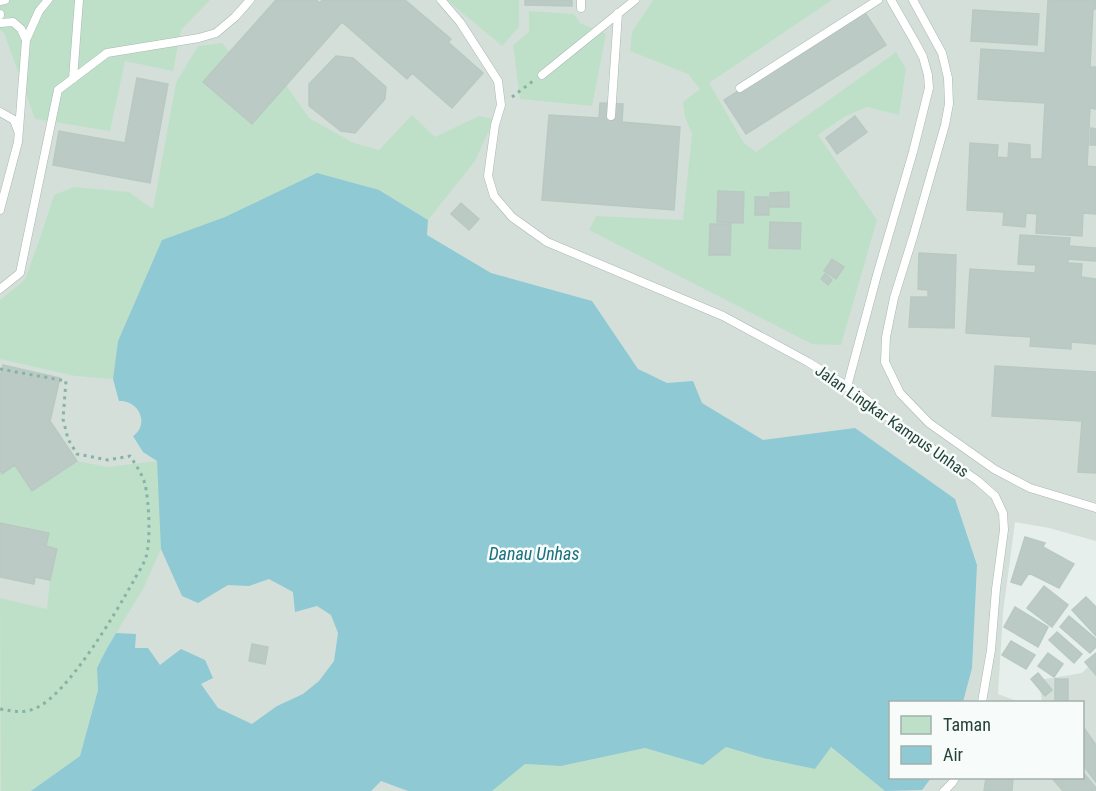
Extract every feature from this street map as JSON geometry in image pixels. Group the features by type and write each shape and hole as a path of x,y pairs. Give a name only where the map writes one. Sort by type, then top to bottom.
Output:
{"lane":[{"path":"0,1 5,0"},
{"path":"0,210 18,142 26,40 39,11 48,0"},
{"path":"73,79 79,0"},
{"path":"0,289 20,273 58,90 107,53 200,38 216,33 250,0"},
{"path":"441,0 460,22 496,77 501,105"},
{"path":"542,75 635,0"},
{"path":"740,88 878,0"},
{"path":"847,387 929,88 923,57 891,0"},
{"path":"913,0 942,53 948,78 949,104 945,125 894,298 886,337 885,362 900,393 929,423 994,469 1030,488 1096,508"},
{"path":"611,116 618,13"},
{"path":"0,23 13,22 21,29 26,40"},
{"name":"Jalan Lingkar Kampus Unhas","path":"501,105 495,125 488,176 491,190 512,217 547,242 723,316 808,362 858,393 995,495 1003,513 1004,530 991,650 982,701"},
{"path":"0,112 14,120 19,132"},
{"path":"944,791 954,779"}],"path":[{"path":"501,105 542,75"},
{"path":"0,369 66,381 63,419 68,439 77,454 108,460 130,456 140,471 145,485 150,522 146,557 120,606 78,668 56,694 38,707 21,713 0,709"}],"shaded area":[{"path":"0,0 1096,0 1096,541 1049,528 1015,522 1003,613 998,694 1016,701 889,701 889,779 1084,779 1084,701 1042,701 1039,680 1082,673 1096,659 1096,791 0,791"}],"green space":[{"path":"0,0 210,0 181,30 173,71 125,61 110,131 35,119 4,33 0,30"},
{"path":"447,0 519,0 519,27 502,46"},
{"path":"653,0 832,0 709,83 744,143 756,152 896,52 906,69 899,115 867,107 844,117 818,135 877,220 841,345 812,344 589,230 596,216 683,220 692,134 685,117 683,102 700,89 688,74 630,51 632,32"},
{"path":"529,11 574,14 580,23 606,34 592,106 520,99 513,45 529,32"},
{"path":"222,43 230,52 203,82 252,124 286,85 309,118 354,143 379,150 412,115 435,137 479,116 494,119 475,161 428,220 379,190 225,217 162,240 118,341 113,379 75,376 0,359 0,300 25,280 54,195 74,187 129,192 153,209 176,83 198,46"},
{"path":"77,461 107,467 157,461 161,502 161,549 143,589 97,669 98,690 80,756 31,791 1,791 0,598 47,609 50,580 57,549 46,546 49,534 0,523 0,470 2,473 15,465 33,490"},
{"path":"726,747 815,769 830,747 885,791 492,791 525,764 561,766 645,748 703,765"}],"water":[{"name":"Danau Unhas","path":"317,173 379,190 428,220 427,235 491,273 592,301 638,369 667,383 693,381 702,403 763,440 855,428 955,499 977,565 972,668 963,701 889,701 889,779 930,779 922,790 885,791 831,747 815,769 726,747 703,765 645,748 561,766 525,764 492,791 408,791 381,781 371,791 31,791 80,756 98,690 97,668 116,633 136,634 135,648 148,648 160,665 181,649 205,660 213,678 201,684 218,708 252,724 277,706 303,694 319,681 334,661 338,633 331,615 317,606 295,612 293,592 269,579 249,586 228,585 198,603 182,596 161,549 157,461 143,452 133,436 141,425 140,414 132,404 119,401 113,379 118,341 162,240 225,217"}],"building":[{"path":"276,0 316,0 320,3 322,0 405,0 451,39 448,42 483,73 452,108 412,73 407,79 342,22 252,124 203,82"},
{"path":"525,0 572,0 572,6 525,5"},
{"path":"1048,0 1096,0 1096,9 1093,9 1090,67 1096,67 1096,109 1090,108 1087,166 1096,167 1096,214 1083,213 1082,236 1036,233 1037,214 1026,213 1025,227 1003,225 1004,212 967,210 970,143 998,145 997,157 1008,158 1009,143 1030,145 1030,159 1042,159 1045,103 978,99 981,49 1045,53"},
{"path":"973,10 1039,14 1037,45 971,41"},
{"path":"864,11 886,45 746,134 724,100"},
{"path":"336,56 353,58 386,87 385,99 355,133 341,131 309,106 309,84"},
{"path":"137,78 168,84 150,183 53,165 59,131 125,143"},
{"path":"600,103 623,104 622,122 680,127 674,210 542,200 549,115 599,118"},
{"path":"855,116 867,132 837,154 826,138"},
{"path":"1091,128 1096,129 1096,145 1090,145"},
{"path":"718,191 744,192 743,223 717,222"},
{"path":"789,192 789,207 770,207 770,193"},
{"path":"755,197 768,197 769,215 755,215"},
{"path":"461,203 479,219 469,230 451,214"},
{"path":"770,222 801,223 800,249 769,248"},
{"path":"710,224 731,224 730,255 709,255"},
{"path":"1020,235 1070,238 1069,246 1096,248 1096,261 1068,259 1068,263 1082,264 1081,277 1096,279 1096,344 1071,342 1071,349 1030,346 1031,337 966,333 970,269 1035,273 1036,265 1018,264"},
{"path":"919,253 956,255 954,328 909,327 911,297 928,297 928,290 918,289"},
{"path":"832,259 844,267 836,279 824,271"},
{"path":"825,274 832,280 828,285 821,279"},
{"path":"3,365 60,378 50,421 77,461 32,491 15,465 2,474 0,470 0,377"},
{"path":"995,366 1096,372 1096,473 1078,472 1082,421 992,416"},
{"path":"0,523 49,533 46,546 57,549 50,580 35,577 34,584 0,577"},
{"path":"1025,537 1045,543 1043,547 1074,564 1059,588 1029,573 1021,585 1011,582"},
{"path":"1044,586 1068,605 1052,627 1027,608"},
{"path":"1086,597 1096,607 1096,636 1072,610"},
{"path":"1015,607 1048,627 1038,647 1004,627"},
{"path":"1069,616 1096,639 1096,647 1090,653 1060,627"},
{"path":"1057,632 1082,654 1074,663 1049,640"},
{"path":"1011,641 1035,655 1026,669 1002,655"},
{"path":"252,644 268,647 265,664 249,661"},
{"path":"1048,653 1063,664 1054,677 1038,666"},
{"path":"1096,653 1096,675 1085,662"},
{"path":"1038,673 1052,690 1045,696 1031,679"},
{"path":"1055,679 1068,679 1068,701 1055,701"},
{"path":"1084,728 1096,745 1096,782 1084,767"},
{"path":"1084,773 1096,788 1096,791 1063,791 1053,779 1084,779"},
{"path":"986,779 1013,779 1012,791 984,791"}]}
